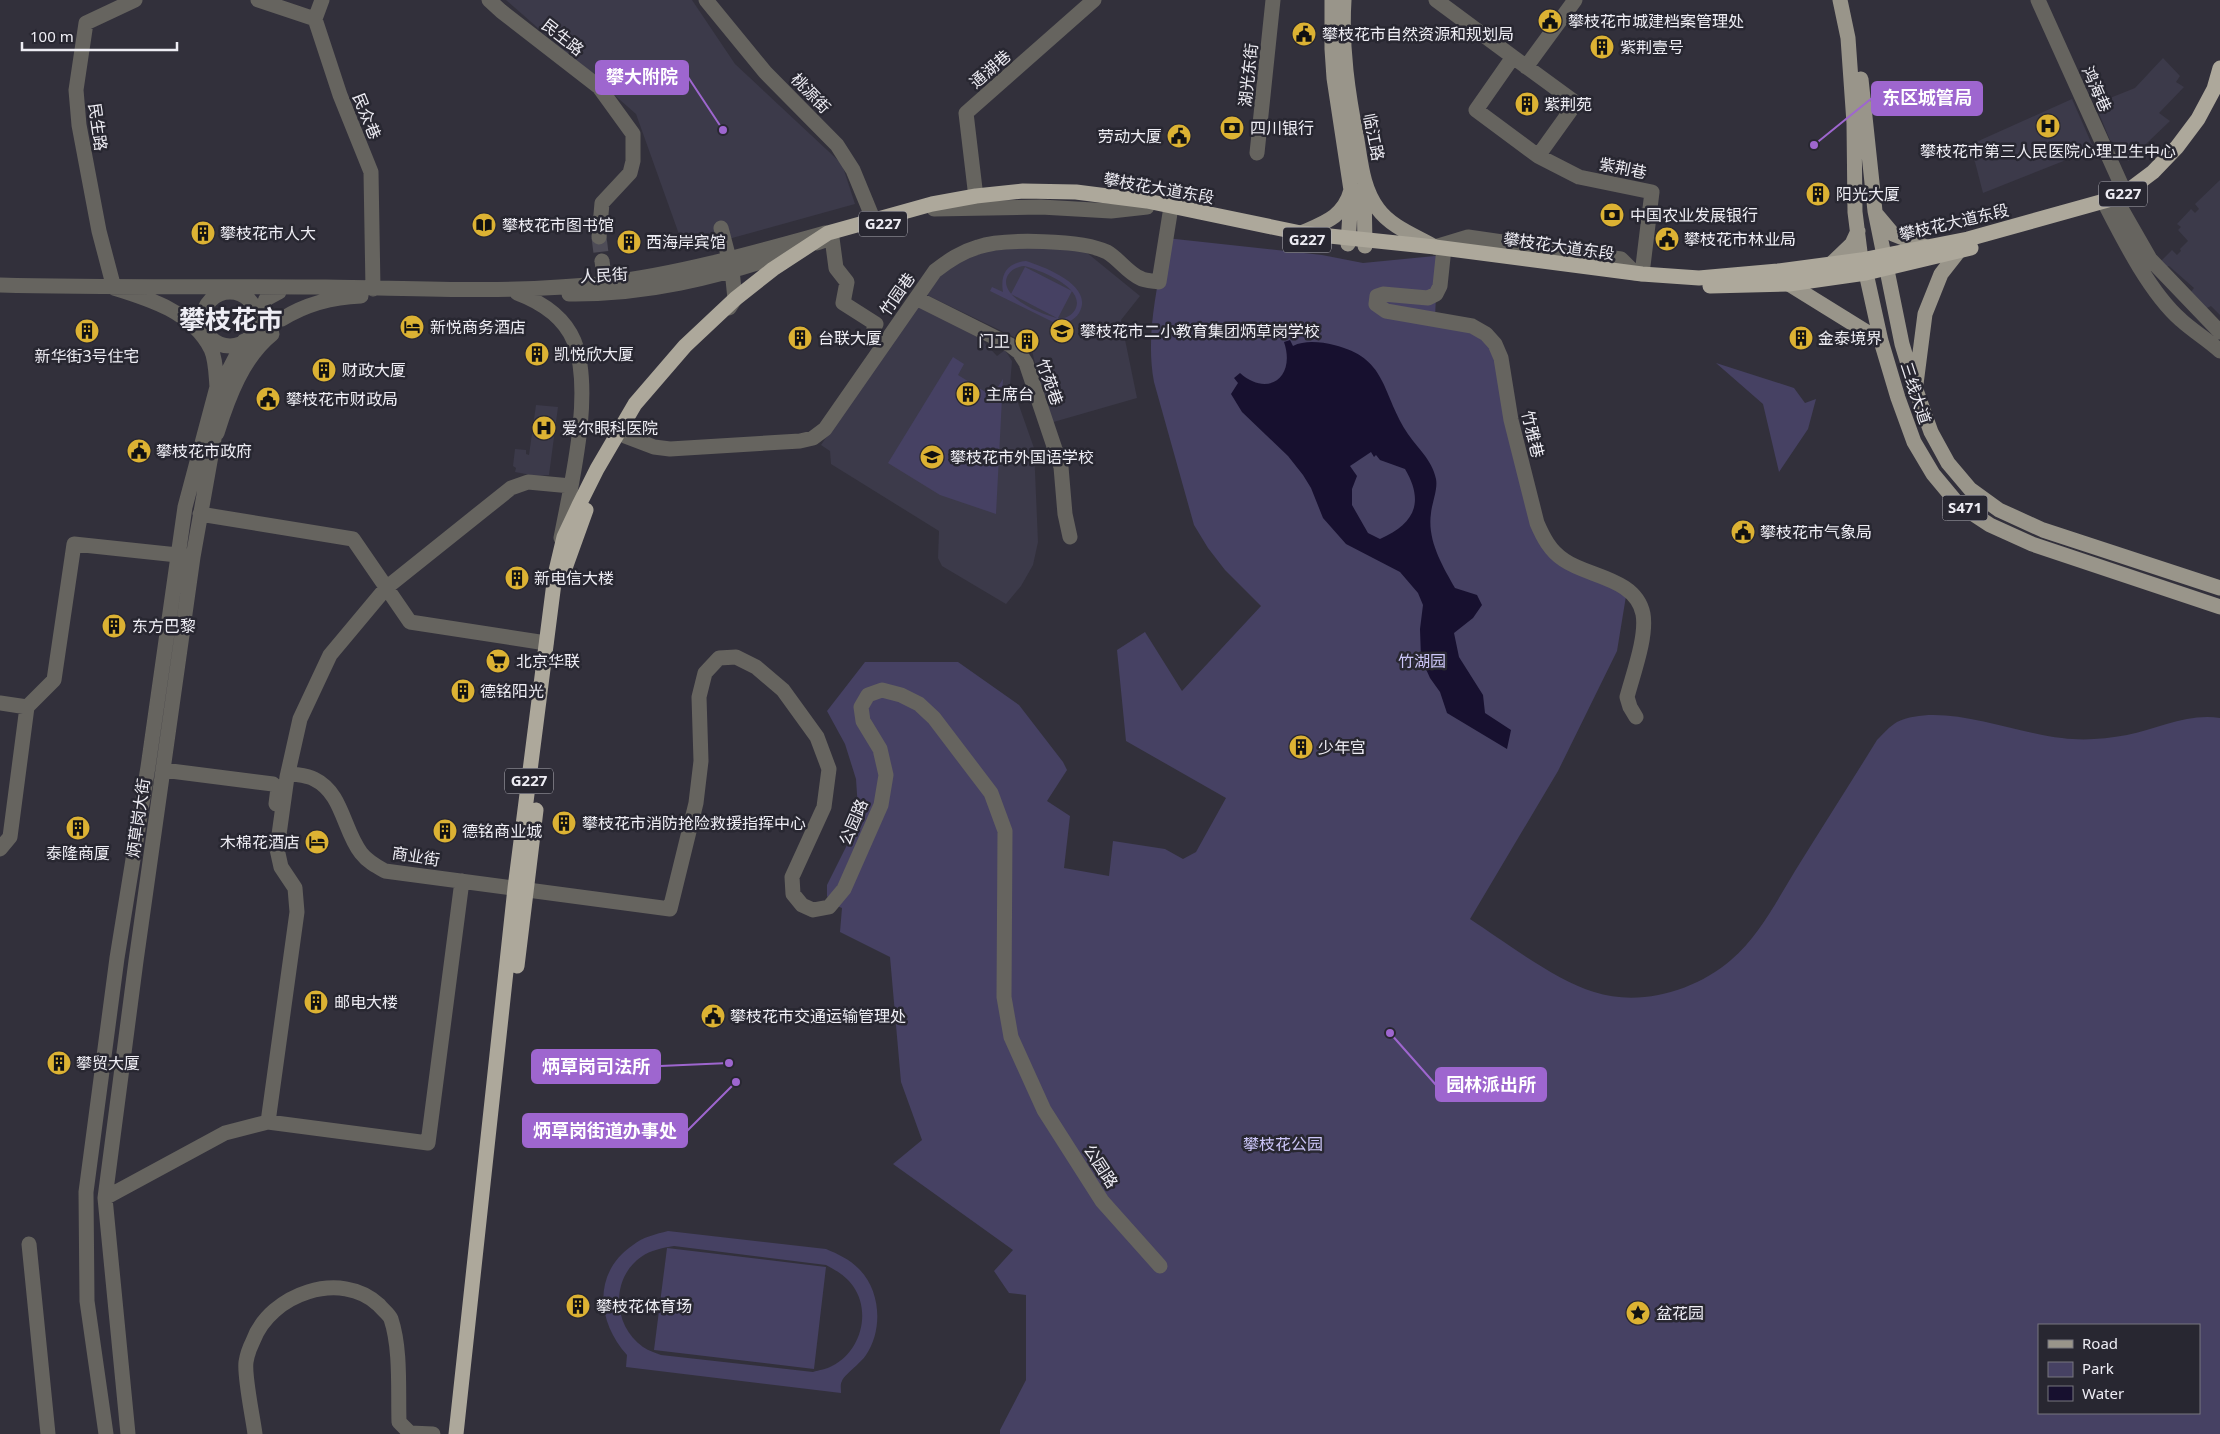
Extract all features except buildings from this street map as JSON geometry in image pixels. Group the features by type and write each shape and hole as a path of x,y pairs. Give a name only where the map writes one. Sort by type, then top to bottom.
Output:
{"highway":[{"name":"攀枝花大道东段","path":"1884,262 1926,247 1996,232 2114,201 2152,172 2177,147 2198,119 2214,89 2220,68"},
{"name":"攀枝花大道东段","path":"1171,210 1301,234 1365,243 1441,250 1650,285 1696,287 1789,284 1884,262 1959,251 2114,201 2156,179 2181,154 2202,126 2220,92"},
{"name":"攀枝花大道东段","path":"830,235 874,220 933,206 1023,196 1147,204 1299,239 1348,241"},
{"name":"攀枝花大道东段","path":"830,235 933,206"},
{"name":"G227","path":"464,1434 546,643 554,575 564,537 597,469 636,404 685,346 735,299 773,269 808,246 830,235"},
{"name":"G227","path":"456,1434 521,888 563,574 588,506 625,436 666,379 720,321 830,235"},
{"name":"攀枝花大道东段","path":"1638,274 1698,278 1831,264 1864,266"}],"main road":[{"name":"临江路","path":"1332,0 1334,78 1351,190 1348,241"},
{"name":"临江路","path":"1344,0 1343,49 1346,77 1363,176 1372,200 1379,211 1400,227 1441,250"},
{"name":"三线大道","path":"1840,0 1848,38 1859,122 1874,211 1902,344 1931,432 1948,463 1970,489 1999,510 2043,530 2220,588"},
{"name":"三线大道","path":"1850,0 1857,37 1859,122 1855,212 1864,266 1881,341 1898,398 1914,442 1933,474 1958,504 1990,525 2032,544 2220,607"},
{"path":"1363,176 1365,243"},
{"path":"1301,234 1336,218 1348,200 1351,190"},
{"path":"1874,211 1893,234 1926,247"},
{"path":"1831,264 1852,244 1858,231"},
{"path":"1916,390 1925,314 1941,274 1959,251"},
{"path":"1789,284 1881,341"}],"street":[{"name":"民生路","path":"114,288 98,231 79,125 76,90 86,23 135,0"},
{"path":"258,0 315,19 322,0"},
{"name":"民生路","path":"489,0 500,12 599,87 633,134 634,161 630,173 602,203 599,237"},
{"name":"桃源街","path":"706,0 760,65 836,145 853,170 874,220"},
{"name":"通湖巷","path":"976,189 966,113 1094,0"},
{"name":"湖光东街","path":"1257,153 1273,0"},
{"path":"1436,0 1576,103 1538,156"},
{"path":"1526,67 1576,0"},
{"name":"鸿海巷","path":"2038,0 2114,201"},
{"name":"民众巷","path":"315,19 340,95 371,172 372,292"},
{"name":"紫荆巷","path":"1513,57 1476,110 1538,156 1579,177 1652,192 1638,274"},
{"name":"G227","path":"933,206 976,189 1025,184 1077,185 1147,204"},
{"path":"2114,201 2150,259 2220,332"},
{"path":"2114,201 2120,233 2163,302 2180,320 2220,351"},
{"name":"竹园巷","path":"625,436 654,447 670,449 800,442 813,438 825,429 935,271 955,255 980,246 1011,243 1043,242 1092,246 1107,253 1140,278 1159,282 1171,210"},
{"path":"720,321 735,299 731,264 721,228"},
{"path":"830,235 836,268 847,282 844,303 876,324 874,328"},
{"name":"人民街","path":"372,292 606,295 664,288 731,264 830,235"},
{"path":"1441,250 1468,237 1621,259 1638,274"},
{"name":"人民街","path":"372,292 605,283 731,264 808,246"},
{"name":"竹雅巷","path":"1441,250 1440,286 1436,294 1428,298 1383,294 1377,296 1376,304 1386,310 1472,326 1486,334 1495,344 1501,358 1511,420 1537,523 1543,537 1552,550 1564,561 1614,582 1639,601 1643,615 1643,633 1628,697 1630,707 1636,717"},
{"path":"602,261 605,283"},
{"path":"0,285 114,288 153,294 174,289 229,292 372,292"},
{"path":"138,296 259,286 372,292"},
{"path":"114,288 138,296 162,300 186,309 193,310 198,307 200,303 196,295 174,289"},
{"path":"229,292 245,297 255,310 255,328 235,356 208,441 218,387 216,367 206,330 204,310 208,303 221,293 229,292"},
{"path":"279,292 266,299 263,307 266,314 282,319 300,307 372,292"},
{"path":"517,293 536,301 554,314 574,340 579,359 582,395 570,486 554,575"},
{"path":"153,294 199,332 211,349"},
{"name":"竹苑巷","path":"916,298 998,338 1019,352 1026,363 1061,467 1065,514 1070,537"},
{"path":"208,441 250,359 270,335 298,315 331,300"},
{"path":"176,313 206,330 219,344 227,346 270,335"},
{"name":"炳草岗大街","path":"155,769 200,514 208,441"},
{"name":"炳草岗大街","path":"128,1434 105,1198 155,769 177,555 185,507 208,441"},
{"path":"268,1122 297,912 295,888 281,867 277,849 288,773 300,719 330,655 386,588 511,488 528,482 570,486"},
{"path":"200,514 353,539 410,622 546,643"},
{"path":"0,849 10,836 27,707 54,680 74,544 193,557"},
{"name":"公园路","path":"521,888 670,908 696,803 702,761 699,697 705,673 719,658 736,657 756,667 783,690 818,737 828,769 824,807 792,876 793,894 802,905 813,910 829,907 844,889 881,804 886,775 880,749 863,721 861,707 868,695 882,690 901,695 919,704 934,718 992,793 1005,831 1004,997 1011,1037 1044,1110 1102,1201 1160,1266"},
{"path":"0,703 27,707"},
{"path":"106,1434 87,1301 86,1192 117,958 155,769 273,784 278,788 271,843 277,849"},
{"name":"商业街","path":"288,773 314,778 325,787 335,798 360,852 371,863 385,871 521,888"},
{"path":"105,1198 225,1132 268,1122 428,1143 462,881"},
{"path":"29,1244 48,1434"},
{"path":"255,1434 246,1364 253,1338 270,1314 294,1296 322,1288 349,1289 372,1299 391,1317 396,1343 399,1422 410,1432 433,1434"}],"shaded area":[{"path":"506,0 692,0 735,64 842,164 855,204 685,251 636,114"},
{"path":"2163,58 2180,76 2176,82 2184,87 2159,113 2170,121 2128,161 2110,140 2095,104 2135,88"},
{"name":"攀枝花市第三人民医院心理卫生中心","path":"2072,99 2094,149 1983,193 1975,162 1965,147"},
{"path":"2220,180 2220,315 2211,306 2205,309 2189,294 2194,288 2161,261 2172,250 2177,255 2181,251 2180,249 2188,241 2178,230 2181,227 2177,224 2191,209 2195,213 2199,209 2195,204"},
{"name":"攀枝花市二小教育集团炳草岗学校","path":"1033,246 1086,252 1140,296 1121,320 1137,398 1050,423 1030,343 1026,343 925,294 938,275 958,261 981,252"},
{"name":"攀枝花市外国语学校","path":"916,305 978,336 997,356 1005,350 1012,361 1009,397 1016,397 1034,448 1038,542 1033,565 1021,586 1006,604 942,566 938,558 939,531 831,464 830,451 821,445"},
{"name":"爱尔眼科医院","path":"536,405 558,407 549,475 536,476 515,472 516,468 513,466 515,449 526,450 526,454 529,455"}],"green space":[{"name":"攀枝花公园","path":"1166,238 1322,255 1363,263 1445,255 1436,294 1435,319 1472,326 1495,344 1511,420 1552,550 1627,590 1617,651 1558,771 1470,919 1530,960 1579,986 1612,996 1648,997 1684,988 1717,971 1731,960 1741,951 1766,918 1877,740 1897,722 1915,716 1935,715 1978,720 2043,735 2086,739 2127,735 2173,722 2196,718 2220,718 2220,1434 1000,1434 1000,1430 1026,1380 1026,1295 1009,1293 994,1271 1013,1250 893,1164 922,1140 901,1082 890,957 840,932 842,908 832,904 827,896 827,885 848,843 858,809 856,779 845,744 827,711 865,662 958,662 1019,705 1063,762 1067,770 1047,801 1070,816 1064,868 1109,876 1113,841 1165,849 1183,859 1196,852 1226,798 1126,741 1117,650 1145,632 1182,691 1261,606 1225,570 1208,548 1194,525 1154,382 1151,346 1156,292"},
{"path":"1026,261 1045,268 1066,279 1074,286 1080,294 1082,303 1077,316 1068,322 1055,323 990,291 992,287 1003,292 1002,286 1006,270 1019,262","holes":["1024,266 1040,271 1060,281 1071,290 1025,267 1011,293 1006,283 1008,275 1011,271","1072,291 1077,302 1075,310 1068,317 1058,318","1012,295 1057,318 1032,309"]},
{"path":"953,357 964,364 958,375 992,396 1003,379 996,514 940,495 888,463"},
{"path":"1716,363 1794,388 1805,403 1816,399 1808,429 1779,472 1763,404"},
{"path":"668,1231 826,1249 855,1265 872,1288 877,1311 877,1323 875,1334 866,1355 843,1378 841,1393 626,1367 627,1355 617,1342 605,1313 603,1298 605,1283 611,1269 620,1256 633,1245 650,1236","holes":["674,1246 826,1265 838,1272 853,1286 859,1297 862,1319 856,1342 842,1360 825,1369 813,1372 661,1355 643,1347 633,1338 621,1315 619,1302 624,1277 631,1266 641,1257 661,1249"]},
{"path":"667,1248 826,1267 814,1369 654,1350"}],"water":[{"path":"1290,340 1293,346 1308,342 1334,345 1364,358 1380,378 1406,431 1431,465 1436,479 1436,492 1430,523 1433,543 1455,588 1477,595 1482,605 1473,618 1454,633 1459,657 1483,695 1485,713 1511,730 1507,749 1447,713 1440,692 1430,678 1421,658 1420,629 1423,605 1418,593 1400,572 1346,544 1323,518 1311,488 1303,475 1288,456 1242,412 1231,394 1238,383 1234,378 1240,373 1260,384 1277,380 1283,374 1286,365 1287,354 1284,342","holes":["1371,452 1374,457 1376,455 1380,460 1405,469 1411,481 1415,502 1413,511 1401,527 1380,539 1368,533 1352,505 1352,489 1357,476 1350,466"]}],"tunnel":[{"path":"599,237 602,261"}],"place":[{"name":"攀枝花市城建档案管理处","path":"1550,21"},
{"name":"攀枝花市自然资源和规划局","path":"1304,34"},
{"name":"紫荆壹号","path":"1602,47"},
{"name":"紫荆苑","path":"1527,104"},
{"name":"攀枝花市第三人民医院心理卫生中心","path":"2048,126"},
{"name":"四川银行","path":"1232,128"},
{"name":"攀大附院","path":"723,130"},
{"name":"劳动大厦","path":"1179,136"},
{"name":"东区城管局","path":"1814,145"},
{"name":"阳光大厦","path":"1818,194"},
{"name":"中国农业发展银行","path":"1612,215"},
{"name":"攀枝花市图书馆","path":"484,225"},
{"name":"攀枝花市人大","path":"203,233"},
{"name":"攀枝花市林业局","path":"1667,239"},
{"name":"西海岸宾馆","path":"629,242"},
{"name":"新悦商务酒店","path":"412,327"},
{"name":"新华街3号住宅","path":"87,331"},
{"name":"攀枝花市二小教育集团炳草岗学校","path":"1062,331"},
{"name":"台联大厦","path":"800,338"},
{"name":"金泰境界","path":"1801,338"},
{"name":"门卫","path":"1027,341"},
{"name":"凯悦欣大厦","path":"537,354"},
{"name":"财政大厦","path":"324,370"},
{"name":"主席台","path":"968,394"},
{"name":"攀枝花市财政局","path":"268,399"},
{"name":"爱尔眼科医院","path":"544,428"},
{"name":"攀枝花市政府","path":"139,451"},
{"name":"攀枝花市外国语学校","path":"932,457"},
{"name":"攀枝花市气象局","path":"1743,532"},
{"name":"新电信大楼","path":"517,578"},
{"name":"东方巴黎","path":"114,626"},
{"name":"北京华联","path":"498,661"},
{"name":"德铭阳光","path":"463,691"},
{"name":"少年宫","path":"1301,747"},
{"name":"攀枝花市消防抢险救援指挥中心","path":"564,823"},
{"name":"泰隆商厦","path":"78,828"},
{"name":"德铭商业城","path":"445,831"},
{"name":"木棉花酒店","path":"317,842"},
{"name":"邮电大楼","path":"316,1002"},
{"name":"攀枝花市交通运输管理处","path":"713,1016"},
{"name":"园林派出所","path":"1390,1033"},
{"name":"攀贸大厦","path":"59,1063"},
{"name":"炳草岗司法所","path":"729,1063"},
{"name":"炳草岗街道办事处","path":"736,1082"},
{"name":"攀枝花体育场","path":"578,1306"},
{"name":"盆花园","path":"1638,1313"}],"district":[{"name":"攀枝花市","path":"231,320"}],"park label":[{"name":"竹湖园","path":"1422,661"}]}
